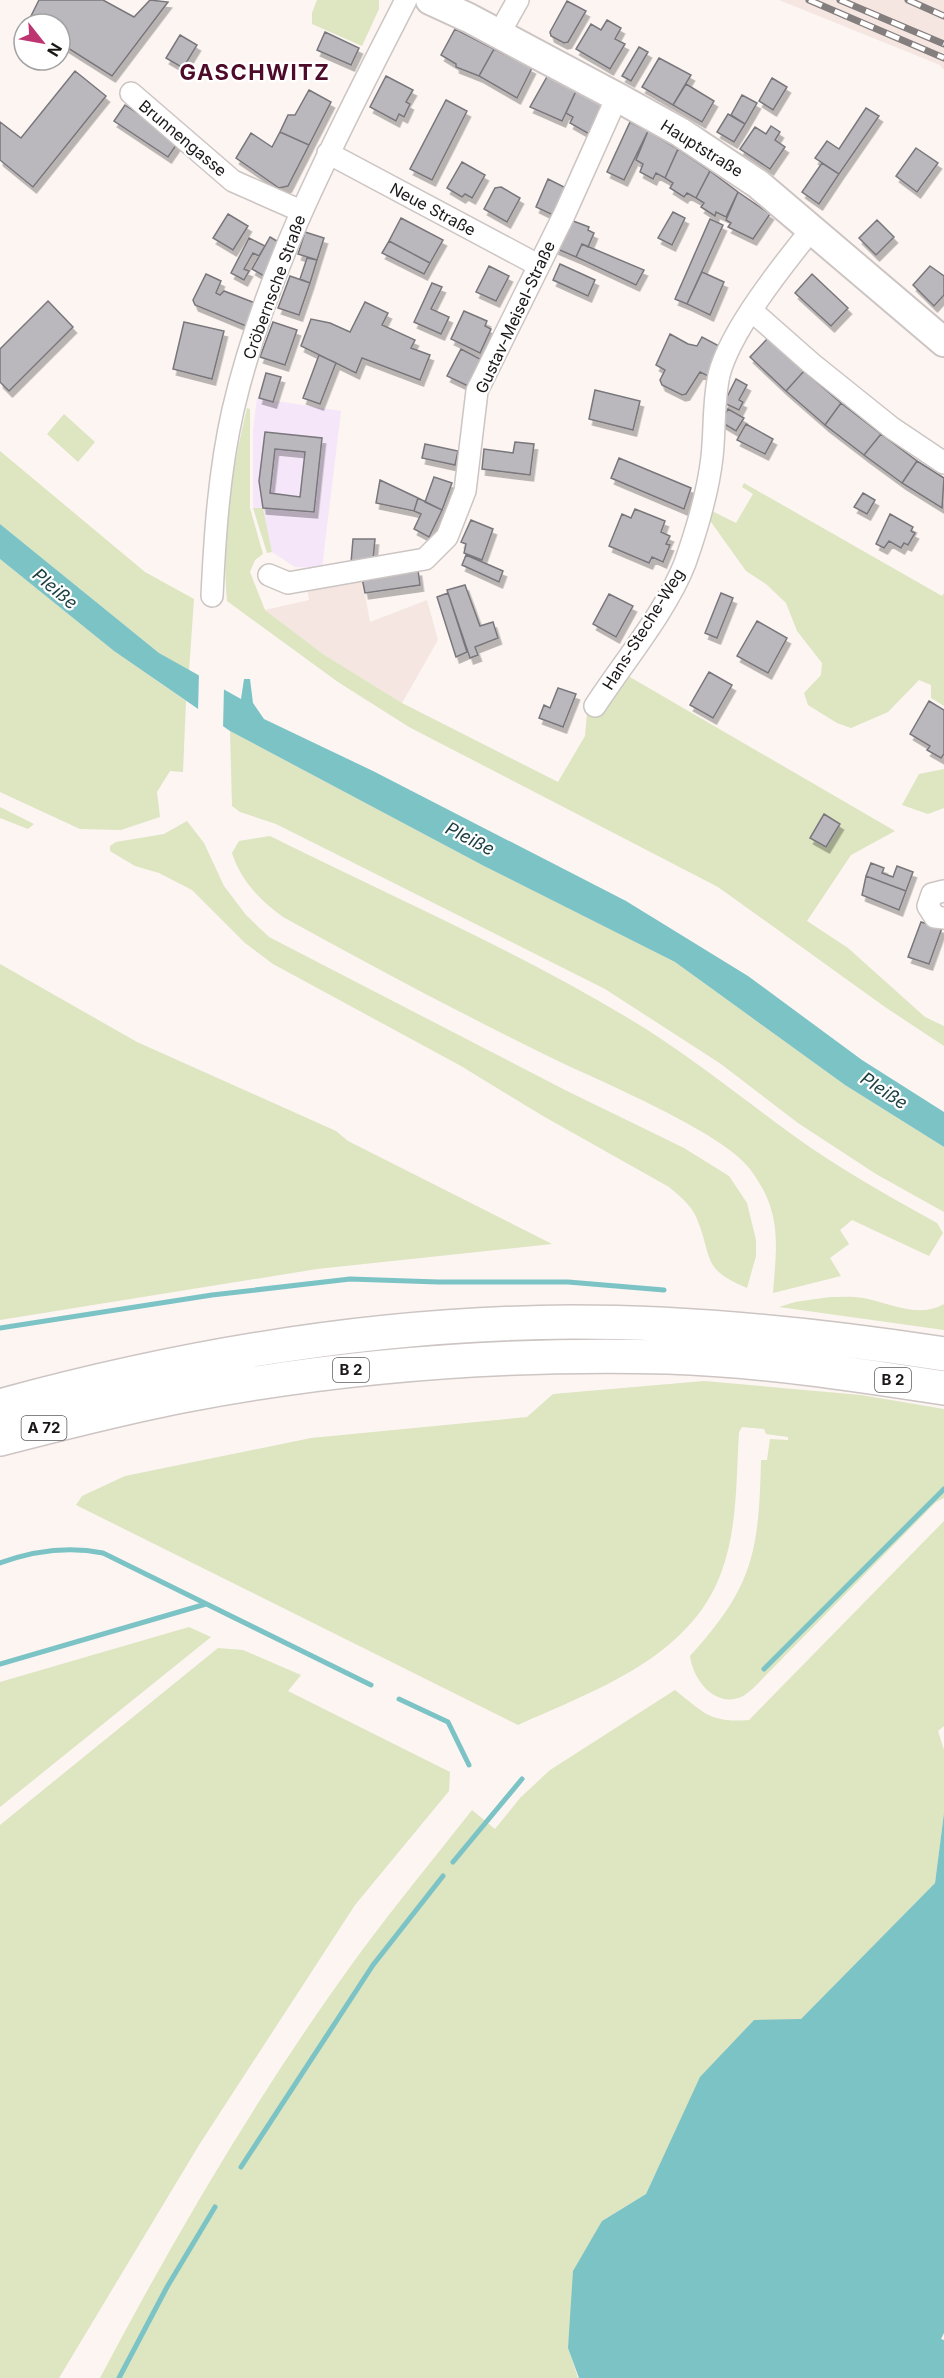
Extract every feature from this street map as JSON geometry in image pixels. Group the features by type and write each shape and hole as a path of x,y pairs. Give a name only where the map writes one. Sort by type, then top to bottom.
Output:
{"highway":[{"name":"B 2","path":"60,1390 202,1358 294,1344 373,1334 517,1324 573,1322 714,1328 848,1339 944,1354"},
{"name":"B 2","path":"88,1417 186,1395 285,1379 370,1368 515,1358 701,1360 841,1372 944,1388"},
{"path":"0,1393 60,1390"},
{"name":"A 72","path":"0,1406 60,1390"},
{"path":"0,1459 88,1417"},
{"name":"A 72","path":"0,1439 88,1417"}],"main road":[{"name":"Hauptstraße","path":"429,0 499,34 680,132 758,184 944,342"}],"street":[{"name":"Cröbernsche Straße","path":"212,596 216,506 232,411 281,258 328,153 406,0"},
{"path":"499,34 518,0"},
{"name":"Brunnengasse","path":"131,93 233,181 301,211"},
{"name":"Gustav-Meisel-Straße","path":"269,575 288,583 425,559 447,537 465,491 477,391 565,213 617,97"},
{"name":"Neue Straße","path":"328,153 538,265"},
{"name":"Hans-Steche-Weg","path":"595,706 665,601 684,566 699,523 712,460 719,377 731,345 752,311 812,230"},
{"path":"752,311 811,363 892,428 944,463"},
{"path":"944,891 933,894 927,906 932,915 944,918"}],"shaded area":[{"path":"779,0 944,0 944,70 940,65"},
{"path":"257,398 341,411 322,568 295,567 272,552 263,508 253,508 253,431"},
{"path":"362,578 370,622 427,600 438,640 402,703 323,654 265,610 309,600 307,586"}],"green space":[{"path":"317,0 379,0 379,9 362,46 312,24 312,13"},
{"path":"247,408 250,409 250,508 263,554 255,560 250,572 265,610 323,654 402,703 558,782 585,736 588,702 623,673 895,831 851,855 807,921 848,948 925,1017 944,1026 944,1046 885,1007 718,887 409,727 338,682 227,601 225,553 229,504"},
{"path":"64,414 95,442 78,462 47,434"},
{"path":"0,451 145,572 194,599 189,671 159,653 0,524"},
{"path":"744,483 942,596 944,593 944,706 931,698 931,685 919,680 888,712 851,728 837,723 808,705 804,693 821,675 822,663 797,631 786,603 766,584 746,571 706,515 707,512 714,512 736,523 753,494 742,487"},
{"path":"253,508 263,508 272,552 267,553"},
{"path":"0,559 114,651 186,701 183,772 170,771 157,792 160,817 121,830 80,829 0,792"},
{"path":"230,731 484,866 675,962 845,1085 944,1147 944,1212 876,1174 798,1123 721,1064 605,989 276,824 240,812 232,806"},
{"path":"944,769 944,808 928,814 902,805 919,774"},
{"path":"0,807 34,824 28,829 0,818"},
{"path":"187,821 204,843 224,886 246,915 269,937 565,1090 684,1148 729,1176 747,1203 756,1240 756,1256 747,1288 722,1275 715,1268 695,1214 685,1201 669,1187 543,1116 461,1066 273,964 245,943 192,890 159,873 135,866 110,851 110,846 116,842 164,834"},
{"path":"270,836 555,976 665,1041 825,1157 937,1223 943,1233 929,1256 852,1220 840,1230 849,1244 830,1258 841,1276 773,1293 776,1243 768,1199 750,1169 736,1155 714,1139 660,1109 487,1026 283,917 252,889 232,853 239,841"},
{"path":"0,964 137,1042 336,1131 348,1141 552,1244 317,1269 0,1320"},
{"path":"830,1297 863,1298 914,1310 934,1308 944,1304 944,1330 779,1307 795,1302"},
{"path":"704,1381 861,1395 944,1409 944,1498 936,1502 756,1686 741,1697 731,1699 714,1695 706,1689 695,1674 690,1656 727,1609 740,1588 748,1567 758,1520 761,1460 767,1460 770,1439 788,1440 788,1437 766,1434 764,1429 742,1427 739,1432 735,1503 727,1556 706,1603 687,1628 636,1668 577,1699 518,1725 76,1505 82,1496 125,1476 311,1438 527,1417 553,1394"},
{"path":"944,1521 944,1726 938,1731 944,1750 944,1813 935,1883 800,2020 754,2020 701,2077 646,2194 602,2221 568,2347 578,2378 100,2378 191,2213 291,2052 363,1949 472,1810 495,1829 520,1798 550,1770 675,1690 708,1715 725,1720 749,1720"},
{"path":"189,1627 211,1637 0,1807 0,1682"},
{"path":"218,1648 243,1650 301,1675 288,1691 450,1772 449,1791 355,1905 199,2145 59,2378 0,2378 0,1825"}],"water":[{"name":"Pleiße","path":"0,524 159,653 241,699 244,679 250,679 253,703 264,719 373,771 626,901 748,976 862,1060 944,1112 944,1147 845,1085 675,962 484,866 230,731 114,651 0,559"},
{"path":"944,1813 944,2333 941,2339 944,2340 944,2378 579,2378 568,2348 573,2271 602,2221 646,2194 700,2077 754,2020 801,2019 935,1883"}],"pier":[{"path":"199,673 224,686 223,729 198,712"}],"building":[{"path":"39,0 103,0 134,17 150,0 168,2 112,76 72,51 72,12 33,12"},
{"path":"567,1 586,11 568,42 564,43 551,36 550,32"},
{"path":"607,20 621,28 615,39 625,44 610,69 576,49 591,24 601,30"},
{"path":"455,29 494,49 479,76 456,67 456,64 441,55"},
{"path":"325,32 359,48 351,65 317,50"},
{"path":"180,35 197,45 183,68 166,58"},
{"path":"639,47 648,52 631,81 622,76"},
{"path":"494,49 532,68 517,98 479,76"},
{"path":"659,58 691,75 673,105 642,87"},
{"path":"75,71 106,96 33,187 0,160 0,122 21,138"},
{"path":"548,75 576,91 562,121 530,107"},
{"path":"386,76 413,90 406,102 410,104 404,117 399,114 396,121 370,107"},
{"path":"772,78 787,87 773,110 759,101"},
{"path":"686,84 714,101 702,122 673,105"},
{"path":"309,90 331,102 309,145 280,132 288,115 295,115"},
{"path":"576,91 600,104 603,111 591,135 570,123 573,117 566,113"},
{"path":"742,95 757,103 745,124 731,115"},
{"path":"446,100 467,111 432,180 410,169"},
{"path":"125,105 179,141 168,157 114,121"},
{"path":"866,108 879,116 839,174 815,158 827,141 839,149"},
{"path":"728,114 745,124 734,142 717,132"},
{"path":"630,122 648,131 624,180 607,172"},
{"path":"771,126 780,132 775,140 785,147 770,169 740,149 755,127 766,134"},
{"path":"648,131 678,149 665,178 656,173 653,179 640,172 643,164 636,160"},
{"path":"280,132 309,145 288,186 279,188 236,158 251,133 272,147"},
{"path":"916,148 938,163 917,192 896,176"},
{"path":"678,149 710,171 696,198 687,193 684,197 670,188 673,183 665,178"},
{"path":"462,162 485,175 472,198 465,194 462,197 447,188"},
{"path":"822,163 839,174 819,204 802,192"},
{"path":"710,171 738,192 726,217 716,212 715,216 701,207 704,203 696,198"},
{"path":"548,179 568,189 555,216 536,207"},
{"path":"501,187 520,198 507,222 484,209 495,188"},
{"path":"738,192 770,214 753,239 728,227 731,223 726,220"},
{"path":"673,212 685,218 672,245 658,238"},
{"path":"228,214 248,226 233,250 213,238"},
{"path":"401,218 443,240 430,263 389,241"},
{"path":"568,219 589,227 588,230 594,233 588,247 582,244 576,257 555,248"},
{"path":"710,219 723,225 687,304 675,299"},
{"path":"877,220 894,237 876,255 859,238"},
{"path":"305,232 324,238 317,260 298,254"},
{"path":"270,237 282,244 264,276 252,269"},
{"path":"249,238 265,246 259,256 253,253 244,269 249,271 244,280 231,273"},
{"path":"389,241 430,263 424,274 382,253"},
{"path":"582,244 644,270 636,285 576,257"},
{"path":"307,258 317,260 310,283 300,279"},
{"path":"560,264 595,280 588,296 553,280"},
{"path":"489,266 509,276 496,301 476,292"},
{"path":"930,266 944,276 944,295 934,306 913,285"},
{"path":"702,272 724,282 710,315 687,304"},
{"path":"206,274 221,281 216,293 220,295 224,291 255,303 246,326 195,305 193,300"},
{"path":"812,274 848,308 831,326 795,293"},
{"path":"290,276 310,283 299,315 278,308"},
{"path":"432,283 442,287 431,309 449,317 441,334 414,322"},
{"path":"48,301 73,327 9,391 0,382 0,349"},
{"path":"365,302 388,313 382,325 415,340 411,348 430,355 420,380 362,358 356,373 301,346 311,319 330,323 350,332"},
{"path":"464,311 487,321 485,326 491,329 480,353 451,339"},
{"path":"184,322 224,331 212,379 173,369"},
{"path":"273,322 297,330 285,365 260,357"},
{"path":"670,334 688,344 697,346 702,337 721,347 708,376 700,372 686,394 682,395 662,385 660,380 665,370 656,365"},
{"path":"768,338 804,371 786,391 750,357"},
{"path":"461,349 482,360 468,386 447,376"},
{"path":"319,355 336,363 320,404 303,398"},
{"path":"804,371 841,403 825,425 786,391"},
{"path":"266,373 281,377 273,402 259,398"},
{"path":"736,379 747,385 739,400 743,402 739,410 724,403"},
{"path":"595,390 640,401 633,430 589,419"},
{"path":"841,403 881,434 864,455 825,425"},
{"path":"728,409 744,418 736,431 721,422"},
{"path":"746,424 773,439 765,454 737,440"},
{"path":"265,432 322,438 314,512 263,508 259,481","holes":["275,449 305,452 300,497 270,493"]},
{"path":"881,434 917,461 902,483 864,455"},
{"path":"515,442 534,444 530,475 482,469 484,449 513,453"},
{"path":"425,444 458,451 455,465 422,458"},
{"path":"619,458 691,488 684,509 611,478"},
{"path":"917,461 944,478 942,508 902,483"},
{"path":"434,477 452,483 442,510 425,502"},
{"path":"380,480 418,498 414,511 376,503"},
{"path":"863,493 875,500 867,514 854,507"},
{"path":"418,498 442,510 429,537 414,529 421,514 414,511"},
{"path":"635,509 665,521 661,532 670,536 666,544 670,545 663,562 652,557 649,563 609,546 622,514 631,518"},
{"path":"890,514 913,527 911,531 915,533 908,545 904,543 901,548 889,541 884,548 876,544"},
{"path":"471,520 493,529 482,560 464,553 466,544 461,542"},
{"path":"353,539 375,539 373,560 351,563"},
{"path":"466,555 503,571 499,582 462,565"},
{"path":"418,570 420,585 365,593 362,578"},
{"path":"465,585 480,626 493,622 498,638 475,647 478,655 470,658 447,590"},
{"path":"448,593 467,652 456,657 437,597"},
{"path":"721,593 733,598 717,638 705,633"},
{"path":"609,594 633,606 616,637 593,624"},
{"path":"757,621 787,638 768,673 737,656"},
{"path":"709,672 732,685 713,718 690,705"},
{"path":"558,688 576,694 563,727 539,718 544,705 550,708"},
{"path":"929,701 944,710 944,754 941,758 927,750 930,746 910,734"},
{"path":"824,814 840,824 826,847 810,838"},
{"path":"871,863 884,868 882,873 893,877 897,866 913,872 906,891 866,876"},
{"path":"866,876 906,891 899,910 862,895"},
{"path":"921,922 942,928 929,964 908,957"}],"waterway":[{"path":"0,1328 212,1295 350,1279 568,1282 664,1290"},
{"path":"764,1669 944,1489"},
{"path":"0,1563 25,1555 51,1551 77,1550 103,1553 371,1685"},
{"path":"0,1664 206,1604"},
{"path":"399,1699 448,1722 469,1765"},
{"path":"453,1862 522,1779"},
{"path":"241,2167 373,1965 443,1876"},
{"path":"119,2378 167,2287 215,2207"}],"railway":[{"path":"809,0 944,58"},
{"path":"840,0 944,44"},
{"path":"908,0 944,16"}],"district":[{"name":"GASCHWITZ","path":"255,72"}]}
